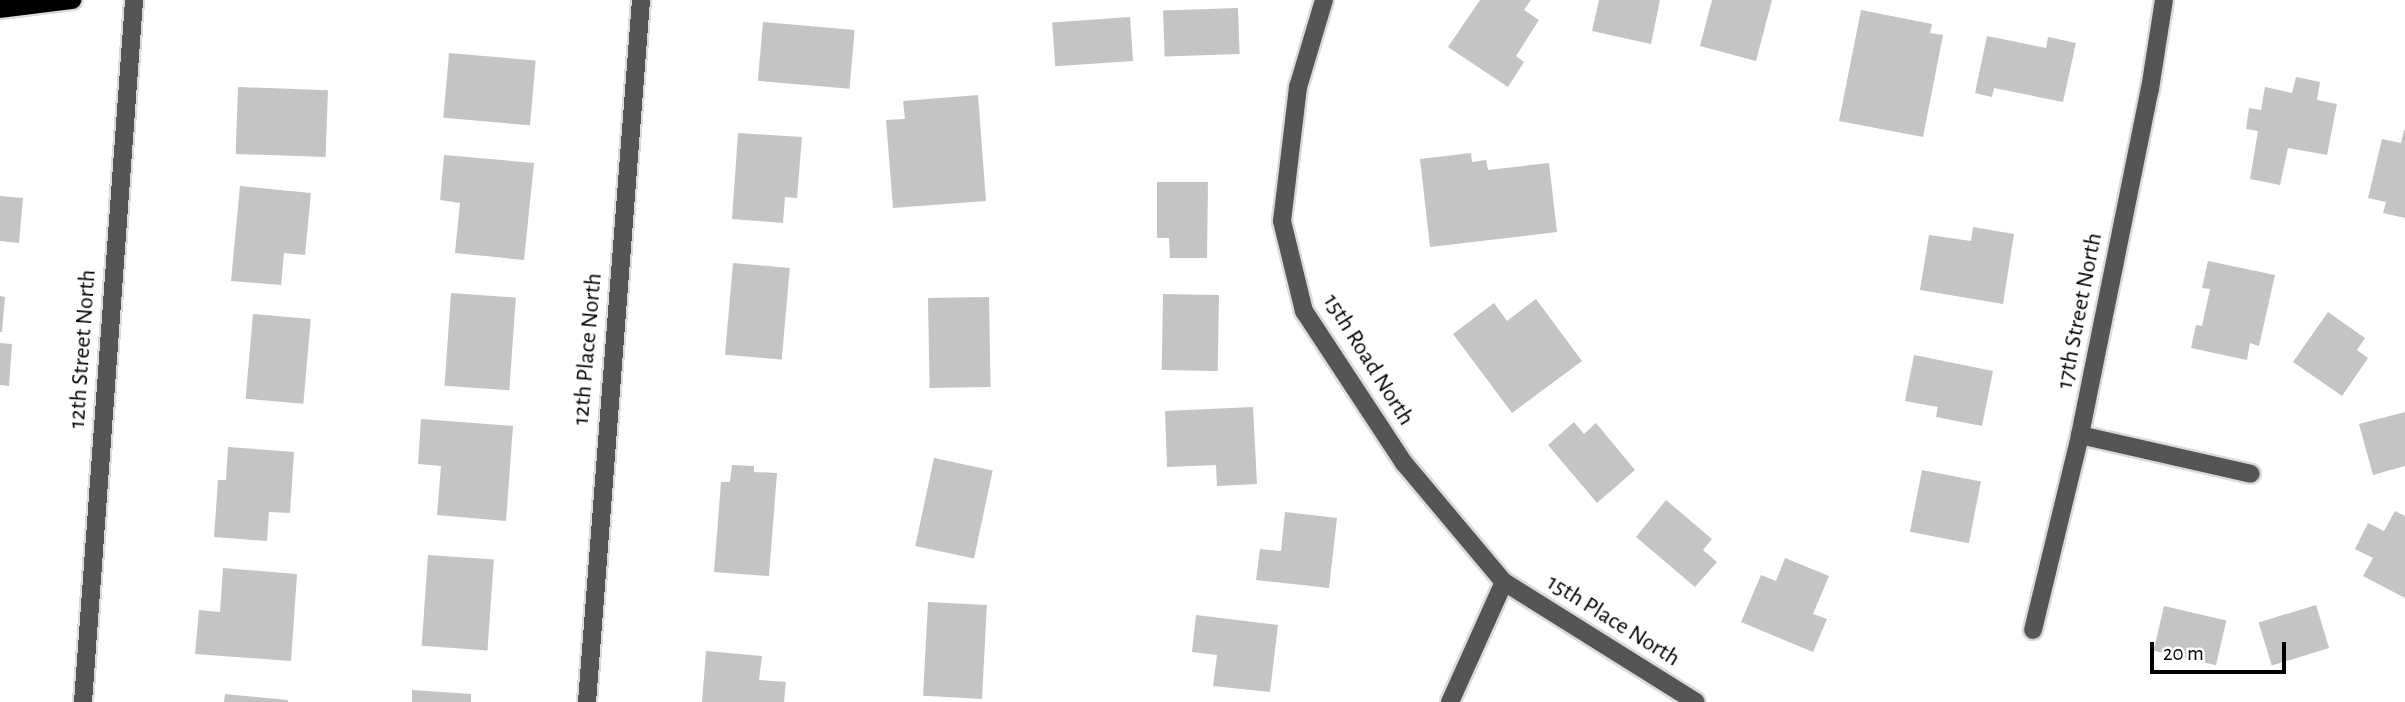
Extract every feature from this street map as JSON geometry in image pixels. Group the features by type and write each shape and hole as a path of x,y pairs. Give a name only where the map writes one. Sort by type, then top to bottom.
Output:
{"main road":[{"path":"0,9 72,0"}],"street":[{"name":"12th Street North","path":"83,702 134,0"},
{"name":"12th Place North","path":"587,702 641,0"},
{"name":"15th Road North","path":"1324,0 1298,87 1282,221 1304,312 1404,463 1504,582"},
{"name":"17th Street North","path":"2033,630 2080,435 2150,89 2164,0"},
{"path":"2080,435 2251,474"},
{"path":"1450,702 1504,582"},
{"name":"15th Place North","path":"1504,582 1696,702"}],"building":[{"path":"1480,0 1531,0 1524,10 1539,20 1516,56 1524,62 1508,87 1448,47"},
{"path":"1599,0 1660,0 1651,44 1592,31"},
{"path":"1712,0 1772,0 1756,61 1700,46"},
{"path":"1238,8 1240,54 1165,57 1163,11"},
{"path":"1861,10 1932,24 1930,33 1943,35 1923,137 1839,121"},
{"path":"1130,17 1133,61 1055,66 1052,22"},
{"path":"763,22 855,30 850,89 758,81"},
{"path":"1987,36 2046,48 2048,37 2076,43 2063,102 1994,88 1992,97 1975,93"},
{"path":"449,53 536,61 530,125 443,118"},
{"path":"2296,77 2320,82 2317,100 2337,104 2327,155 2288,148 2280,185 2250,179 2258,131 2246,129 2249,108 2261,110 2265,87 2292,93"},
{"path":"238,87 328,90 326,157 236,154"},
{"path":"978,95 986,201 893,208 886,120 905,119 903,101"},
{"path":"2404,130 2405,218 2383,213 2386,202 2368,198 2382,139 2401,143"},
{"path":"738,133 802,137 797,198 785,197 783,223 732,219"},
{"path":"1471,153 1472,162 1486,160 1488,170 1549,163 1557,232 1430,247 1420,159"},
{"path":"444,155 534,163 524,260 455,253 460,203 440,200"},
{"path":"1157,182 1208,182 1207,258 1170,258 1169,238 1157,238"},
{"path":"240,186 311,193 305,255 284,253 281,285 231,281"},
{"path":"0,196 23,198 19,243 0,241"},
{"path":"1973,227 2014,234 2003,304 1920,290 1929,235 1971,241"},
{"path":"2208,261 2275,275 2259,346 2250,343 2247,360 2191,348 2196,325 2202,326 2210,289 2202,288"},
{"path":"733,263 790,268 782,360 725,355"},
{"path":"451,293 516,298 509,390 445,386"},
{"path":"1163,294 1219,295 1218,371 1162,370"},
{"path":"0,296 5,297 2,332 0,332"},
{"path":"989,297 991,387 930,388 928,298"},
{"path":"1536,299 1582,361 1512,413 1453,334 1494,303 1507,321"},
{"path":"2328,312 2365,338 2357,350 2368,358 2342,396 2293,362"},
{"path":"253,314 311,319 303,404 246,399"},
{"path":"0,343 12,344 9,386 0,385"},
{"path":"1914,355 1993,371 1982,426 1936,417 1938,407 1905,401"},
{"path":"1253,407 1257,484 1217,486 1216,465 1167,467 1165,411"},
{"path":"2405,412 2405,466 2373,475 2359,424"},
{"path":"421,419 513,426 506,521 437,515 441,466 418,464"},
{"path":"1574,422 1584,434 1596,423 1635,470 1597,503 1548,445"},
{"path":"228,447 294,452 290,513 269,512 267,541 214,537 218,480 226,480"},
{"path":"934,458 993,470 974,559 915,546"},
{"path":"732,465 754,466 754,472 777,473 769,576 714,572 721,482 730,482"},
{"path":"1922,470 1981,481 1969,543 1910,532"},
{"path":"1666,500 1712,539 1703,550 1717,562 1695,587 1636,537"},
{"path":"2395,511 2405,516 2405,598 2363,576 2373,558 2355,549 2368,523 2384,531"},
{"path":"1285,512 1337,518 1329,588 1256,580 1260,549 1281,551"},
{"path":"428,555 494,560 487,650 422,646"},
{"path":"1785,558 1829,576 1813,614 1827,619 1813,652 1741,622 1761,575 1776,581"},
{"path":"223,568 297,574 291,661 195,654 199,610 220,612"},
{"path":"928,602 987,605 982,699 923,696"},
{"path":"2316,605 2329,648 2272,666 2259,623"},
{"path":"2164,606 2226,620 2216,665 2154,651"},
{"path":"1196,615 1278,625 1270,692 1213,686 1217,655 1192,652"},
{"path":"706,651 762,656 759,680 786,682 784,702 702,702"},
{"path":"412,690 471,694 471,702 412,702"},
{"path":"225,694 288,700 288,702 224,702"}]}
